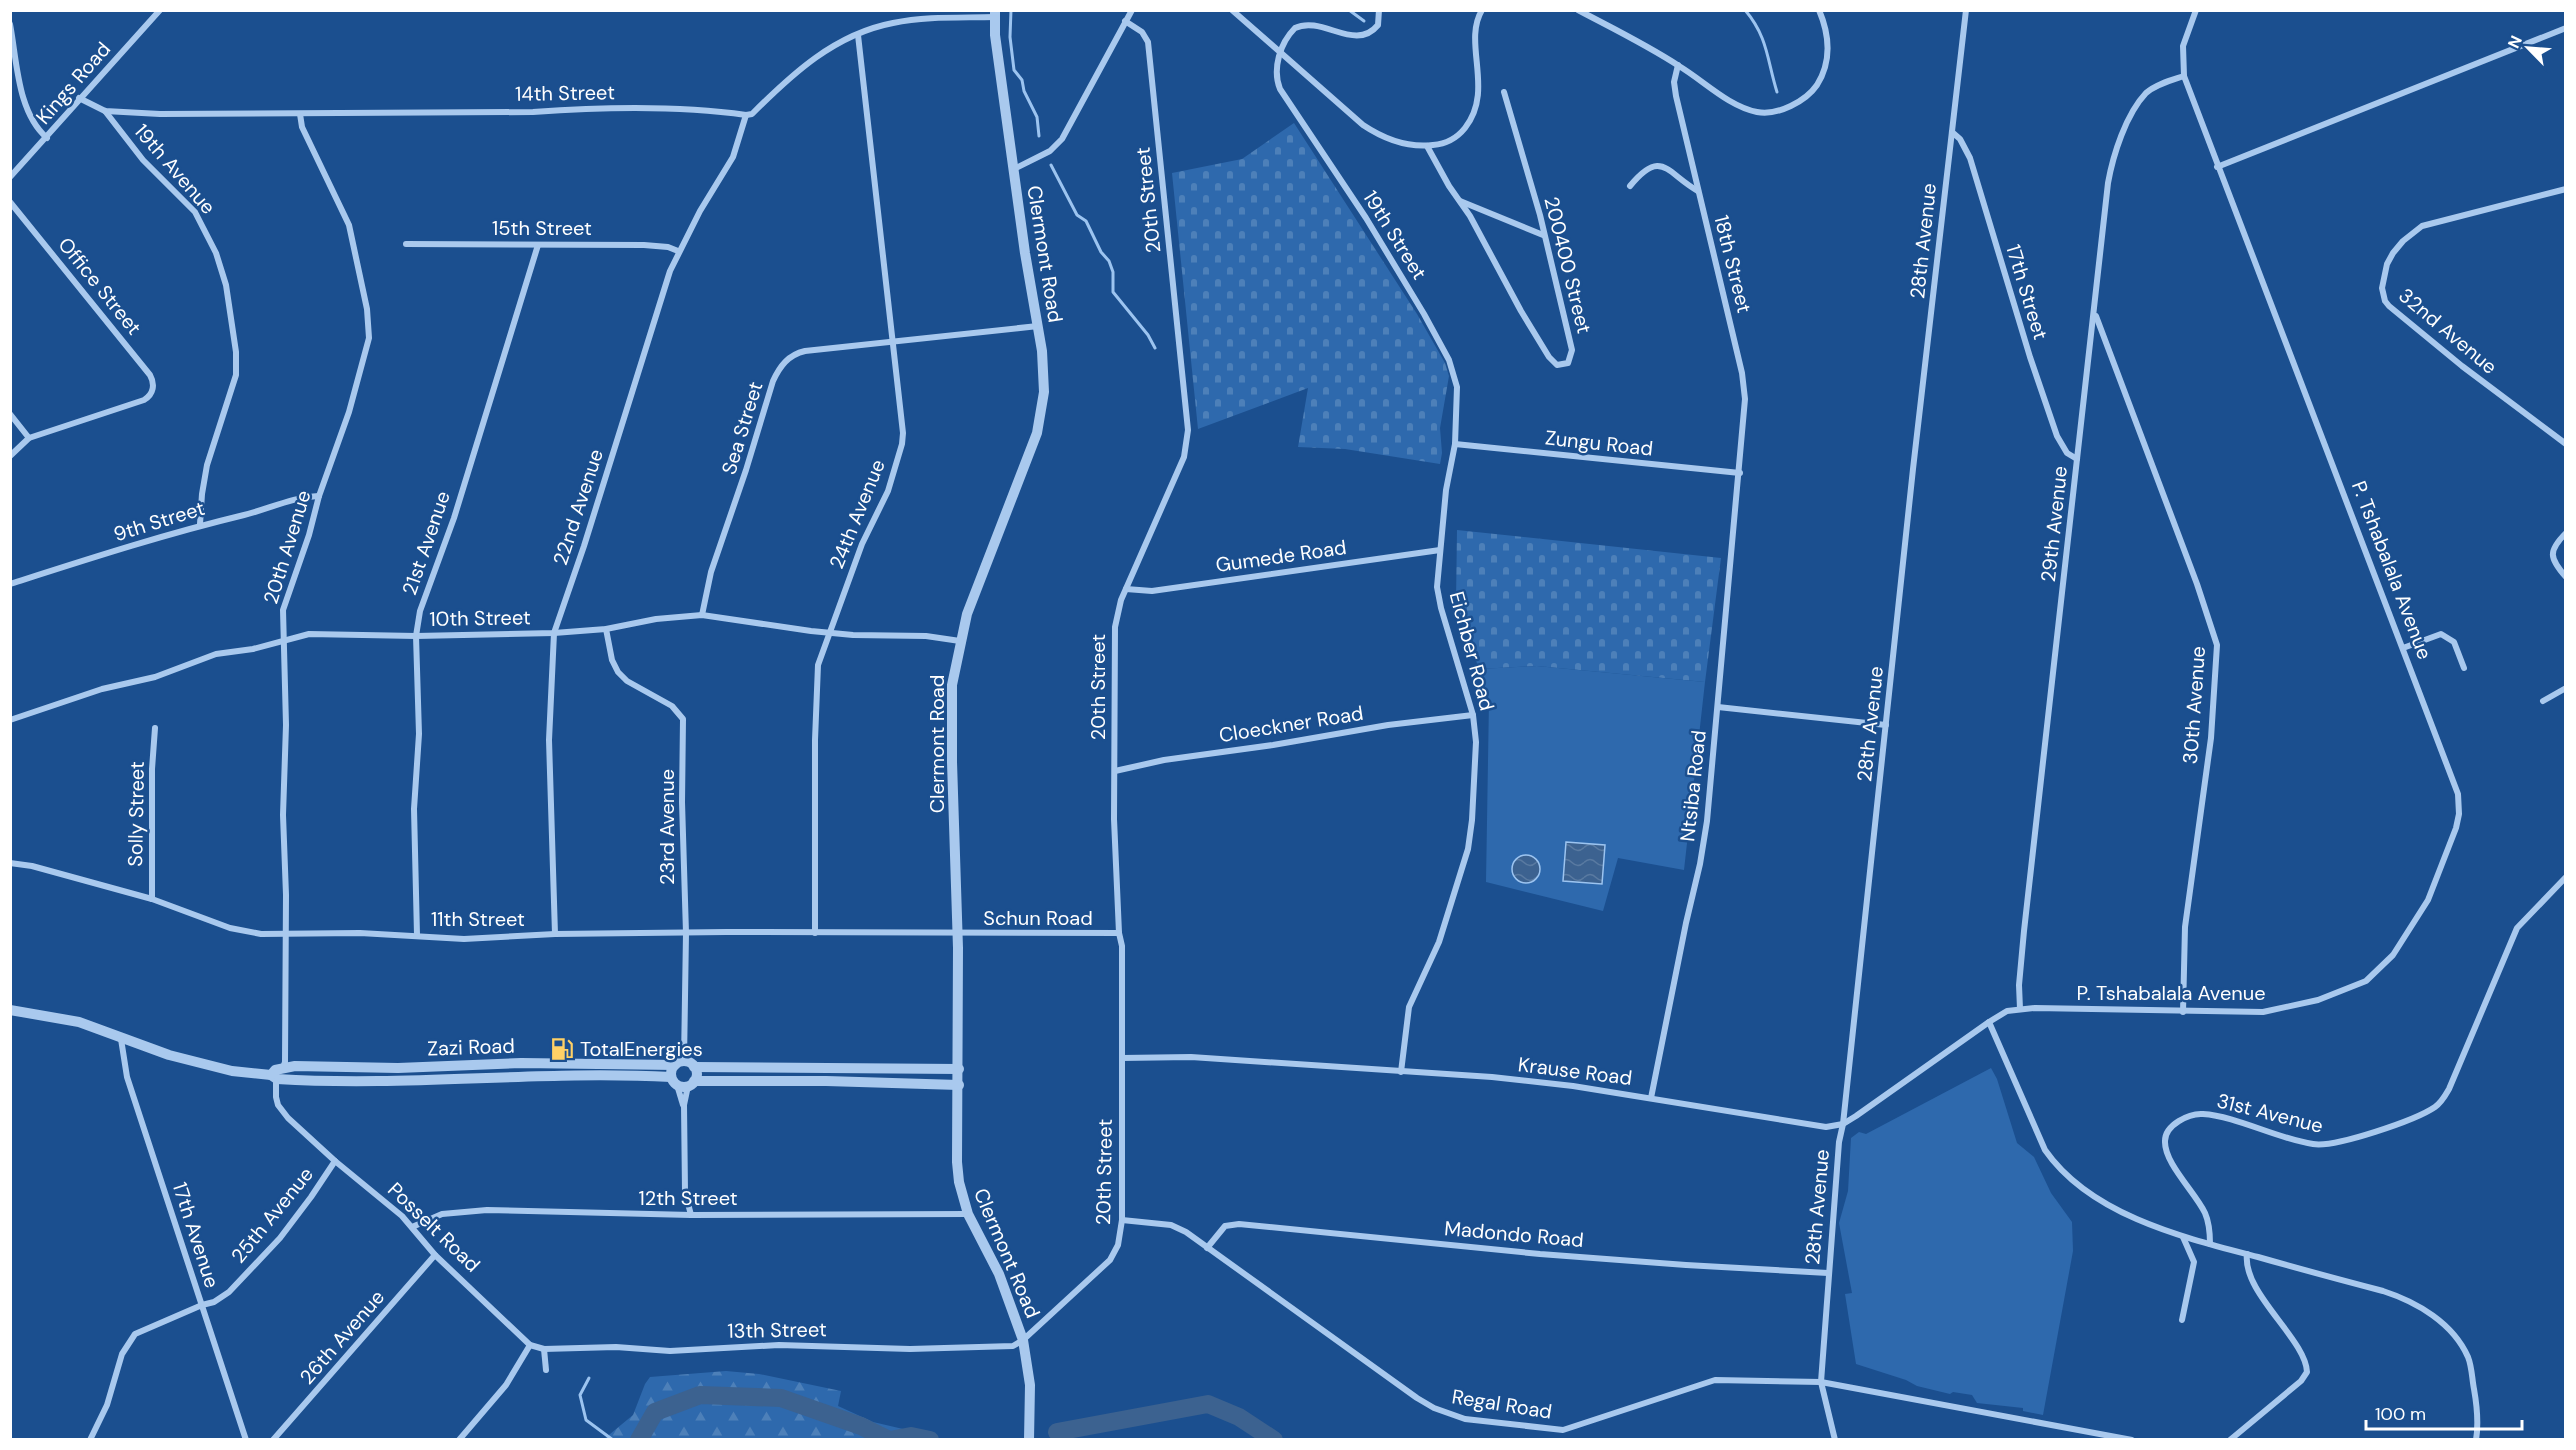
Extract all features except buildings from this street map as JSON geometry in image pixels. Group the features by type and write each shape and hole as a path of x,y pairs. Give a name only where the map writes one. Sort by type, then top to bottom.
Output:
{"street":[{"name":"Kings Road","path":"10,177 159,10"},
{"path":"1014,169 1050,151 1062,139 1132,10"},
{"path":"1232,10 1373,132 1402,143 1427,146 1444,143 1453,138 1463,131 1473,114 1479,94 1476,33 1482,10"},
{"path":"1280,53 1295,28 1306,24 1355,36 1369,34 1378,25 1379,10"},
{"path":"1578,10 1678,65 1737,105 1759,112 1789,106 1813,92 1824,74 1829,51 1820,10"},
{"name":"28th Avenue","path":"1835,1440 1821,1382 1839,1142 1843,1124 1966,10"},
{"name":"P. Tshabalala Avenue","path":"1989,1022 2007,1011 2020,1009 2271,1011 2297,1006 2355,987 2371,978 2385,965 2413,926 2428,900 2456,828 2460,803 2439,738 2217,167 2184,76 2183,46 2196,10"},
{"path":"746,115 752,114 801,67 840,42 893,23 995,14"},
{"name":"Clermont Road","path":"995,14 1025,253 1045,378 1041,419 1020,482 967,614 952,685 959,1070 957,1162 959,1182 968,1214 999,1274 1023,1340"},
{"name":"20th Street","path":"1023,1340 1110,1260 1118,1245 1122,1220 1122,946 1119,933 1114,819 1113,645 1118,611 1184,457 1188,430 1148,42 1142,32 1125,21"},
{"path":"10,24 27,107 34,123 47,138"},
{"path":"2217,167 2565,28"},
{"name":"24th Avenue","path":"815,933 817,676 820,654 830,633 862,544 888,491 902,444 902,419 858,35"},
{"name":"19th Street","path":"1280,53 1277,74 1281,89 1366,218 1449,360 1457,387 1455,444"},
{"name":"18th Street","path":"1678,65 1674,87 1744,388 1745,414 1740,473"},
{"name":"29th Avenue","path":"2020,1009 2022,950 2108,183 2115,150 2137,106 2147,93 2160,84 2184,76"},
{"name":"200400 Street","path":"1427,146 1549,357 1553,362 1562,365 1568,363 1572,350 1540,215 1504,92"},
{"name":"19th Avenue","path":"79,98 105,111 143,160 195,212 216,253 226,285 236,352 236,375 207,465 201,494 200,524"},
{"name":"14th Street","path":"105,111 160,114 300,114 533,112 590,109 706,110 746,115"},
{"name":"20th Avenue","path":"283,1067 286,936 283,815 286,725 282,641 284,610 309,535 319,496 362,370 369,329 358,259 349,225 302,127 300,114"},
{"name":"22nd Avenue","path":"555,934 549,740 554,633 678,251 733,157 746,115"},
{"name":"17th Street","path":"1952,132 1960,139 1970,158 2026,345 2057,436 2067,453 2077,459"},
{"path":"1630,186 1643,171 1661,166 1669,169 1698,191"},
{"name":"32nd Avenue","path":"2565,189 2422,226 2393,253 2384,273 2382,288 2385,301 2389,306 2479,379 2565,444"},
{"path":"1460,201 1543,235"},
{"name":"Office Street","path":"10,202 150,375 153,383 151,394 136,403 74,421 29,438"},
{"name":"15th Street","path":"406,244 644,245 668,247 678,251"},
{"name":"21st Avenue","path":"417,935 414,809 419,734 416,636 420,611 454,518 538,245"},
{"name":"30th Avenue","path":"2094,313 2197,584 2217,645 2211,738 2185,927 2183,1012"},
{"name":"Sea Street","path":"702,615 711,572 779,369 788,359 805,351 1038,326"},
{"path":"10,414 29,438 10,456"},
{"name":"Zungu Road","path":"1455,444 1740,473"},
{"name":"Eichber Road","path":"1401,1072 1409,1007 1439,942 1468,849 1475,758 1473,715 1438,597 1437,576 1446,490 1455,444"},
{"name":"Ntsiba Road","path":"1651,1098 1700,864 1718,707 1740,473"},
{"name":"9th Street","path":"10,584 200,524 269,508 302,496 319,496"},
{"path":"2565,532 2552,552 2555,565 2565,577"},
{"name":"Gumede Road","path":"1126,589 1152,591 1440,550"},
{"name":"10th Street","path":"10,720 102,689 155,677 216,654 253,649 309,634 416,636 554,633 606,629 656,619 702,615 830,633 926,636 960,641"},
{"name":"23rd Avenue","path":"606,629 612,660 618,672 627,681 672,706 683,719 682,814 686,933 684,1064"},
{"path":"2403,648 2441,634 2454,642 2464,668"},
{"path":"2543,701 2565,688"},
{"path":"1718,707 1886,725"},
{"name":"Cloeckner Road","path":"1115,771 1164,760 1285,743 1388,725 1473,715"},
{"name":"Solly Street","path":"152,899 152,769 155,728"},
{"name":"11th Street","path":"10,863 32,866 152,899 240,930 286,936 360,933 464,939 555,934 957,933"},
{"name":"31st Avenue","path":"2210,1244 2205,1213 2172,1161 2166,1146 2166,1137 2174,1125 2189,1116 2204,1114 2286,1138 2315,1145 2328,1145 2363,1135 2435,1107 2443,1100 2449,1089 2517,928 2565,877"},
{"name":"Schun Road","path":"957,933 1119,933"},
{"name":"Zazi Road","path":"10,1010 79,1022 121,1039 215,1067 274,1077 398,1081 566,1076 683,1082 826,1081 959,1086"},
{"path":"1843,1124 1989,1022 2045,1150 2056,1165 2083,1188 2162,1230 2391,1294 2409,1300 2427,1311 2454,1335 2469,1360 2477,1404 2476,1440"},
{"name":"17th Avenue","path":"121,1039 127,1077 246,1440"},
{"name":"Krause Road","path":"1122,1058 1191,1057 1506,1079 1651,1098 1814,1126 1826,1127 1843,1124"},
{"name":"Zazi Road","path":"283,1067 398,1068 521,1063 959,1070"},
{"path":"683,1082 696,1074 684,1064"},
{"path":"684,1064 685,1192 691,1215"},
{"path":"274,1077 275,1070 283,1067"},
{"name":"Posselt Road","path":"274,1077 276,1097 284,1113 302,1133 402,1216 435,1255 530,1345"},
{"path":"683,1082 684,1105"},
{"name":"25th Avenue","path":"90,1440 107,1405 122,1354 135,1334 214,1302 229,1292 280,1238 335,1161"},
{"name":"12th Street","path":"412,1227 418,1222 442,1214 488,1210 691,1215 968,1214"},
{"name":"Regal Road","path":"1122,1220 1171,1225 1207,1248 1417,1398 1434,1408 1465,1419 1563,1430 1715,1380 1821,1382"},
{"name":"Madondo Road","path":"1207,1248 1225,1226 1239,1224 1540,1254 1686,1266 1828,1273"},
{"path":"2182,1320 2194,1262 2183,1237"},
{"path":"2230,1440 2301,1381 2307,1372 2298,1349 2257,1288 2246,1261 2247,1254"},
{"name":"26th Avenue","path":"273,1440 435,1255"},
{"path":"1023,1340 1030,1385 1029,1440"},
{"name":"13th Street","path":"530,1345 544,1349 616,1347 670,1351 779,1345 910,1349 1013,1346 1023,1340"},
{"path":"459,1440 506,1386 530,1345"},
{"path":"544,1349 546,1370"},
{"path":"1821,1382 2132,1440"}],"green space":[{"path":"1294,123 1417,314 1445,363 1449,376 1440,428 1442,453 1440,464 1345,449 1298,447 1308,388 1198,429 1172,173 1242,159"},
{"path":"1457,530 1721,558 1705,682 1537,666 1479,669 1456,603"},
{"path":"1537,666 1705,682 1684,870 1618,858 1603,911 1486,882 1489,700 1479,669"},
{"path":"1991,1068 1997,1079 2017,1143 2034,1157 2051,1193 2072,1222 2073,1251 2043,1415 2023,1411 2023,1408 1977,1403 1972,1395 1953,1392 1950,1394 1917,1386 1906,1380 1856,1364 1845,1294 1852,1293 1839,1223 1848,1191 1851,1138 1859,1132 1866,1134"},
{"path":"726,1371 759,1374 841,1391 838,1406 873,1422 903,1429 904,1439 604,1439 633,1415 650,1377"}],"water":[{"path":"1566,842 1605,845 1602,884 1563,881"},
{"path":"1526,855 1536,859 1540,869 1536,879 1526,883 1516,879 1512,869 1516,859"}],"waterway":[{"path":"1011,10 1010,37 1014,70 1022,80 1024,91 1037,117 1039,136"},
{"path":"1349,10 1364,21"},
{"path":"1745,10 1763,39 1777,92"},
{"path":"1051,165 1077,215 1086,221 1101,252 1109,261 1113,272 1113,292 1148,335 1155,348"},
{"path":"589,1378 580,1395 586,1420 613,1440"},
{"path":"639,1440 655,1412 700,1395 781,1398 861,1426 889,1440"},
{"path":"1057,1432 1208,1404 1239,1417 1274,1440"},
{"path":"890,1440 911,1436 930,1440"}],"place":[{"name":"TotalEnergies","path":"562,1049"}]}
